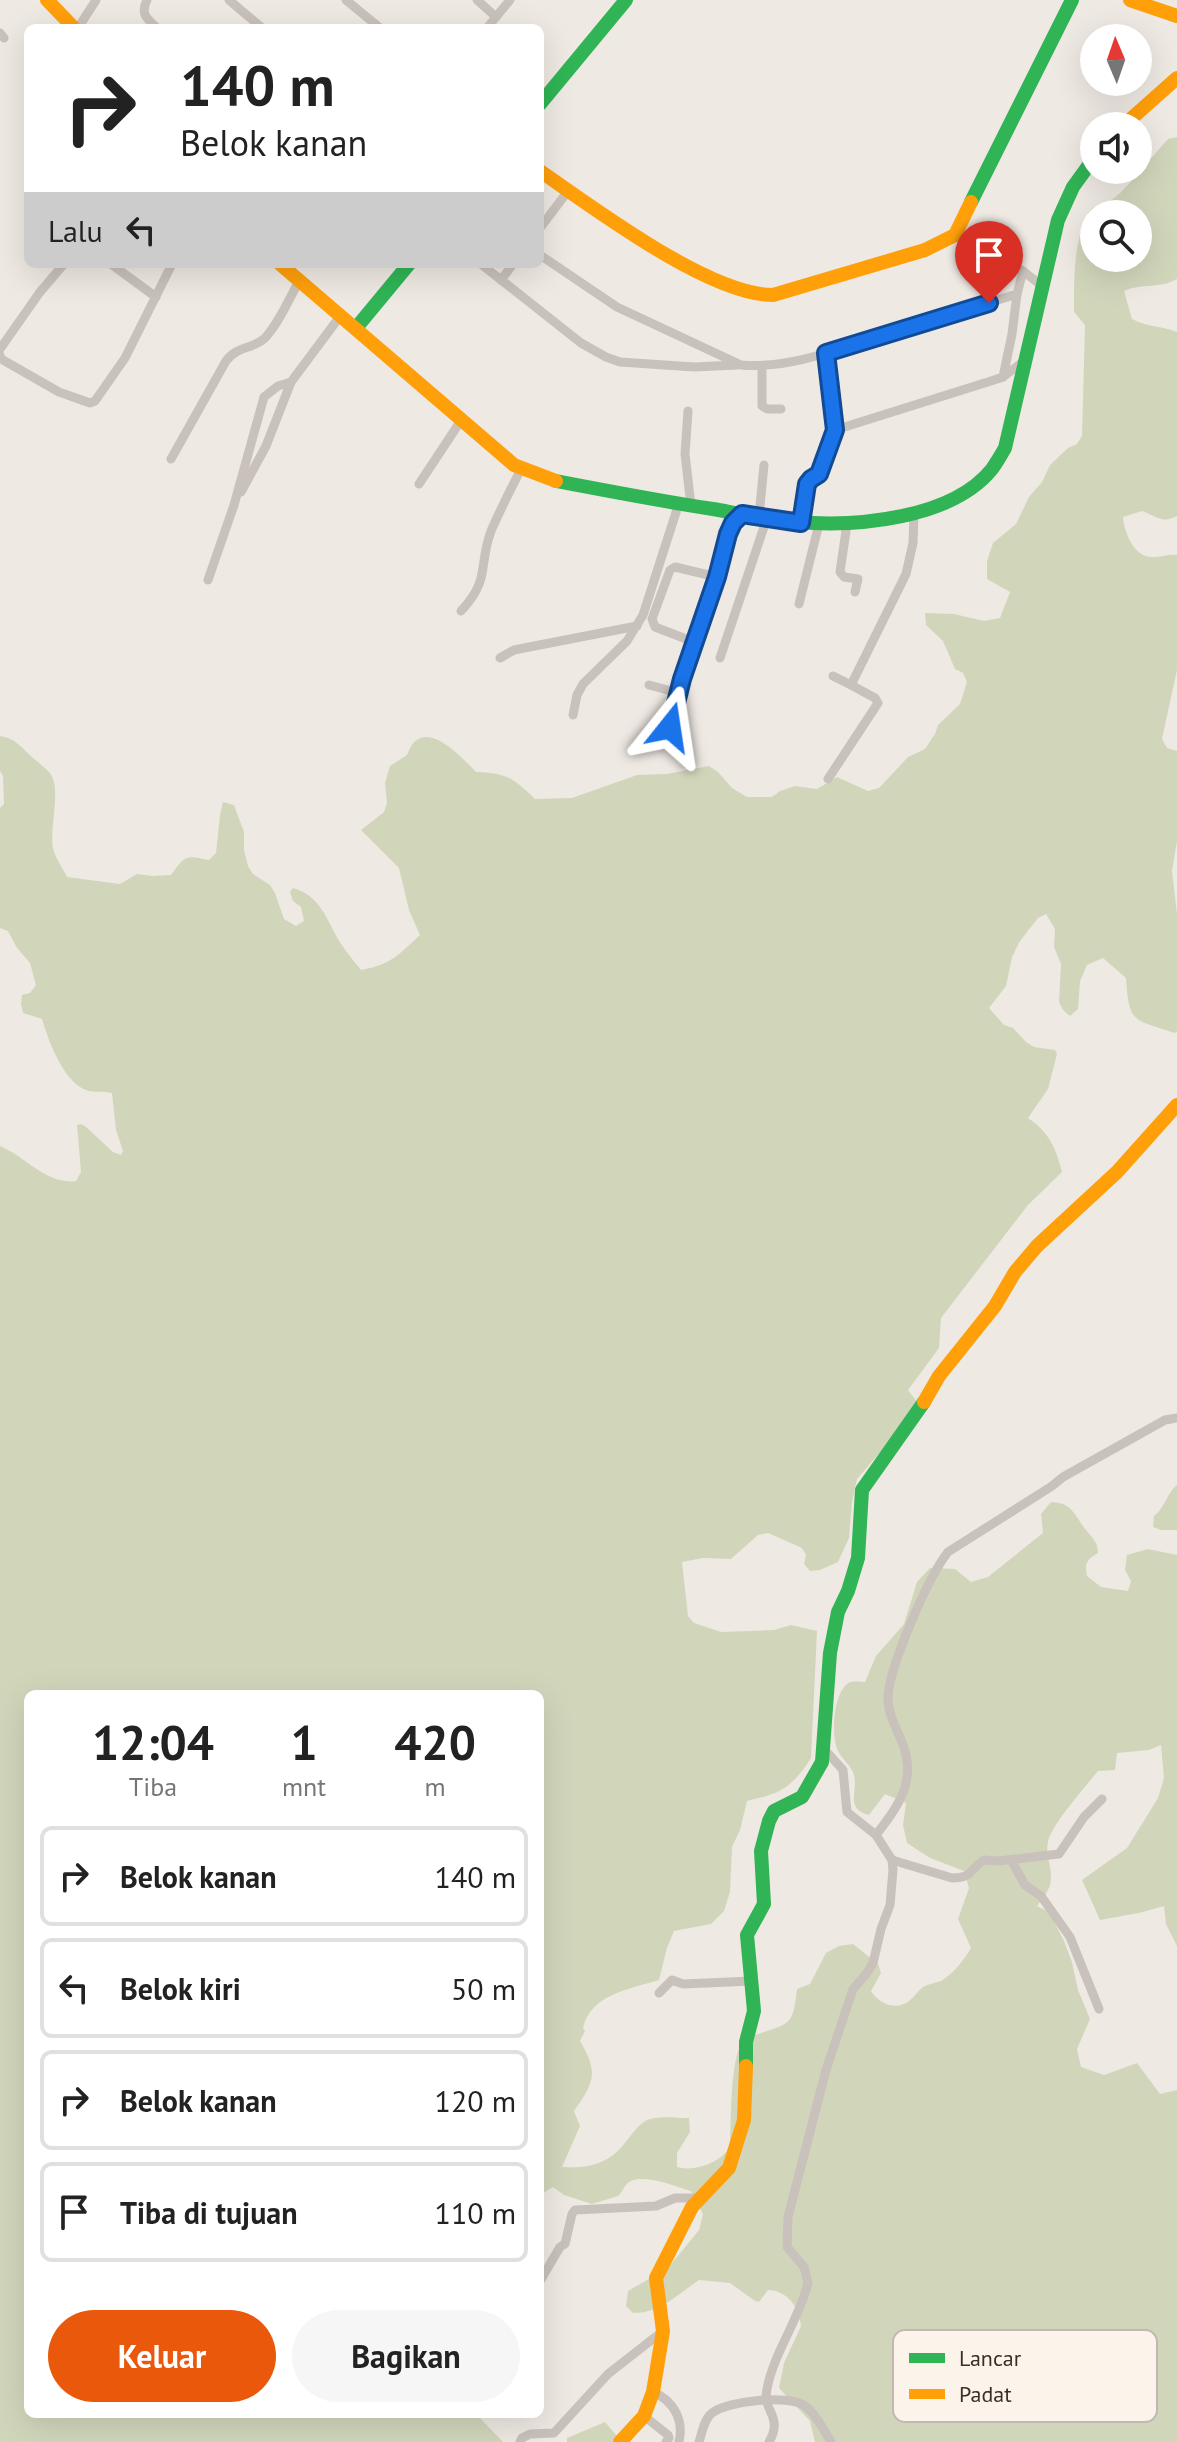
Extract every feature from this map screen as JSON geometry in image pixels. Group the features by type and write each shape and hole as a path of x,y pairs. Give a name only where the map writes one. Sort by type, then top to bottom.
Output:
{"street":[{"path":"47,0 72,24"},
{"path":"79,24 96,0"},
{"path":"147,0 144,16 153,24"},
{"path":"229,0 257,24"},
{"path":"346,0 375,24"},
{"path":"477,0 496,17"},
{"path":"490,24 510,0"},
{"path":"544,99 626,0"},
{"path":"544,174 623,228 691,268 746,292 773,295 925,250 955,235 1072,0"},
{"path":"1130,0 1177,16"},
{"path":"1139,112 1177,78"},
{"path":"284,268 460,422 521,469 551,480 742,514 801,523 847,524 898,518 939,505 974,486 1000,460 1058,220 1080,177"},
{"path":"544,223 568,191"},
{"path":"955,235 1023,271 1042,286"},
{"path":"544,258 617,307 741,365"},
{"path":"0,349 61,268"},
{"path":"116,268 156,297"},
{"path":"0,355 1,359 59,392 90,403 95,401 125,358 170,268"},
{"path":"356,328 406,268"},
{"path":"486,268 581,343 606,357 620,362 694,367 762,366 826,353 1017,294"},
{"path":"501,280 510,268"},
{"path":"1003,377 1023,271"},
{"path":"171,459 226,361 235,350 258,343 267,335 299,281"},
{"path":"234,505 266,446 291,382 341,315"},
{"path":"694,367 699,361 699,346"},
{"path":"801,523 807,484 819,474 835,430 826,353"},
{"path":"835,430 1003,377 1026,359"},
{"path":"762,366 762,406 781,409"},
{"path":"208,580 234,505 264,397 278,386 291,382"},
{"path":"573,715 583,684 618,651 643,615 685,504 688,411"},
{"path":"419,484 460,422"},
{"path":"720,658 763,517 764,465"},
{"path":"461,611 481,582 491,532 521,469"},
{"path":"846,686 906,574 913,543 914,512"},
{"path":"670,727 728,534 742,514"},
{"path":"799,604 819,524"},
{"path":"847,524 840,572 844,577 858,579 855,592"},
{"path":"694,642 655,627 652,619 665,582 670,570 675,567 717,577"},
{"path":"500,658 514,650 637,626"},
{"path":"828,779 878,703 875,698 846,686 833,676"},
{"path":"649,685 679,693"},
{"path":"620,2442 644,2416 653,2392 663,2331 656,2278 660,2267 699,2198 729,2168 744,2120 746,2042 754,2011 747,1935 764,1904 761,1856 769,1821 778,1807 792,1804 802,1797 820,1768 825,1750 824,1712 830,1653 838,1612 858,1558 862,1490 916,1415 939,1376 995,1306 1015,1272 1037,1246 1117,1172 1177,1105"},
{"path":"876,1835 903,1793 909,1771 907,1754 888,1706 891,1673 940,1562 948,1552 1063,1477 1165,1420 1177,1418"},
{"path":"769,2442 776,2427 765,2399 768,2381 808,2283 804,2267 787,2247 788,2217 826,2070 853,1989 867,1973 875,1955 890,1905 893,1870 892,1860 876,1835 847,1812 843,1770 825,1750"},
{"path":"892,1860 952,1878 963,1878 984,1860 1011,1860 1062,1853 1084,1817 1102,1799"},
{"path":"1011,1860 1025,1885 1041,1896 1070,1937 1099,2009"},
{"path":"659,1993 672,1980 683,1984 752,1981"},
{"path":"544,2274 565,2244 575,2210 656,2206 675,2198 699,2198"},
{"path":"520,2442 530,2434 554,2433 593,2394 608,2374 663,2331"},
{"path":"653,2392 665,2397 679,2417 679,2442"},
{"path":"699,2442 706,2421 713,2412 765,2399 806,2406 831,2442"},
{"path":"644,2416 668,2435 666,2442"}],"green space":[{"path":"1177,137 1177,279 1124,291 1132,319 1177,332 1177,516 1163,519 1142,511 1123,517 1128,536 1139,552 1151,557 1177,555 1177,670 1162,739 1167,748 1177,751 1177,841 1172,871 1177,914 1177,1031 1175,1033 1136,1018 1129,1004 1126,978 1103,958 1087,965 1080,981 1078,1009 1070,1016 1059,1002 1061,964 1054,947 1055,929 1046,914 1038,918 1020,941 1012,957 1006,986 989,1008 1026,1042 1034,1047 1055,1050 1057,1054 1048,1089 1028,1118 1051,1141 1062,1172 1028,1205 941,1318 939,1348 908,1390 917,1402 907,1421 857,1479 849,1538 838,1562 810,1571 804,1564 806,1555 802,1548 768,1533 758,1535 731,1559 703,1558 682,1562 688,1616 694,1623 721,1632 774,1630 791,1625 817,1631 811,1758 784,1788 747,1801 732,1847 730,1892 724,1911 711,1924 674,1931 659,1980 603,2000 587,2017 580,2041 590,2062 592,2078 574,2111 580,2126 562,2167 588,2166 604,2161 618,2151 642,2123 661,2117 689,2118 690,2132 677,2153 677,2167 699,2167 714,2162 730,2147 733,2077 742,2043 788,2021 794,2010 797,1989 810,1984 826,1953 839,1946 853,1944 878,1964 881,1973 871,1991 874,1996 893,2006 904,2004 923,1987 941,1981 968,1953 971,1948 958,1919 969,1888 964,1871 930,1858 907,1843 903,1825 906,1803 885,1794 869,1815 857,1808 854,1803 853,1772 838,1751 834,1736 836,1706 847,1684 865,1682 876,1656 904,1624 917,1582 930,1568 955,1569 971,1582 988,1577 1043,1533 1041,1514 1051,1502 1064,1504 1095,1541 1098,1553 1087,1562 1086,1572 1101,1587 1128,1591 1131,1581 1125,1570 1127,1555 1148,1549 1177,1555 1177,1946 1166,1924 1164,1906 1100,1920 1082,1880 1127,1848 1158,1798 1164,1778 1161,1745 1149,1750 1117,1753 1115,1770 1098,1771 1070,1806 1048,1842 1051,1883 1037,1906 1049,1912 1064,1941 1090,2019 1077,2049 1081,2067 1104,2075 1137,2063 1160,2094 1177,2090 1177,2442 815,2442 810,2421 779,2388 784,2363 801,2326 798,2312 787,2297 768,2290 759,2302 730,2283 699,2280 652,2310 633,2313 626,2306 628,2291 668,2268 699,2230 703,2214 691,2191 648,2179 631,2181 618,2196 592,2204 564,2195 553,2187 544,2193 544,1690 24,1690 24,2418 480,2418 503,2442 0,2442 0,1146 46,1175 65,1181 76,1181 81,1172 77,1125 85,1126 113,1152 121,1155 123,1151 116,1130 112,1093 89,1091 70,1078 58,1059 42,1019 23,1013 22,995 30,993 36,985 30,963 8,931 0,928 0,808 4,804 0,736 17,743 50,773 55,789 53,848 67,877 120,884 137,874 171,875 187,858 209,860 216,853 223,802 234,805 244,832 248,866 253,874 270,885 284,919 296,926 304,921 301,907 293,901 290,892 293,888 311,897 361,970 394,958 420,935 409,910 399,868 361,830 384,812 387,803 385,783 390,766 407,755 413,743 421,738 431,737 441,741 476,772 509,778 535,799 572,798 637,775 667,774 709,766 732,788 747,797 772,797 795,786 817,789 837,777 868,791 879,788 908,757 925,749 938,725 960,704 967,682 963,673 955,669 943,641 926,625 925,613 954,614 984,621 1000,618 1010,592 987,579 987,561 993,543 1016,524 1050,465 1077,444 1082,436 1085,325 1074,312 1075,262 1080,237 1080,272 1152,272 1152,200 1111,200 1128,184 1152,184 1152,157 1168,139"},
{"path":"1177,1485 1177,1530 1153,1527 1154,1516"},
{"path":"605,2422 622,2442 567,2442 567,2438"}],"traffic: fast":[{"path":"544,99 626,0"},
{"path":"971,202 1072,0"},
{"path":"556,481 766,518 821,523 874,521 902,516 953,499 975,486 992,469 1005,448 1058,220 1080,177"},
{"path":"356,328 406,268"},
{"path":"746,2066 746,2042 754,2011 747,1935 764,1904 761,1851 769,1821 774,1811 802,1797 822,1762 830,1653 838,1612 858,1558 862,1490 924,1402"}],"traffic: slow":[{"path":"47,0 70,24"},
{"path":"1130,0 1177,16"},
{"path":"1139,112 1177,78"},
{"path":"544,174 685,266 747,291 773,295 925,250 955,235 971,202"},
{"path":"285,268 514,465 556,481"},
{"path":"924,1402 939,1376 995,1306 1015,1272 1037,1246 1117,1172 1177,1105"},
{"path":"620,2442 644,2416 653,2392 663,2331 656,2278 692,2207 729,2168 744,2120 746,2066"}],"route":[{"path":"670,727 682,679 733,523 742,514 801,523 807,484 819,474 834,434 826,353 989,303"}]}
